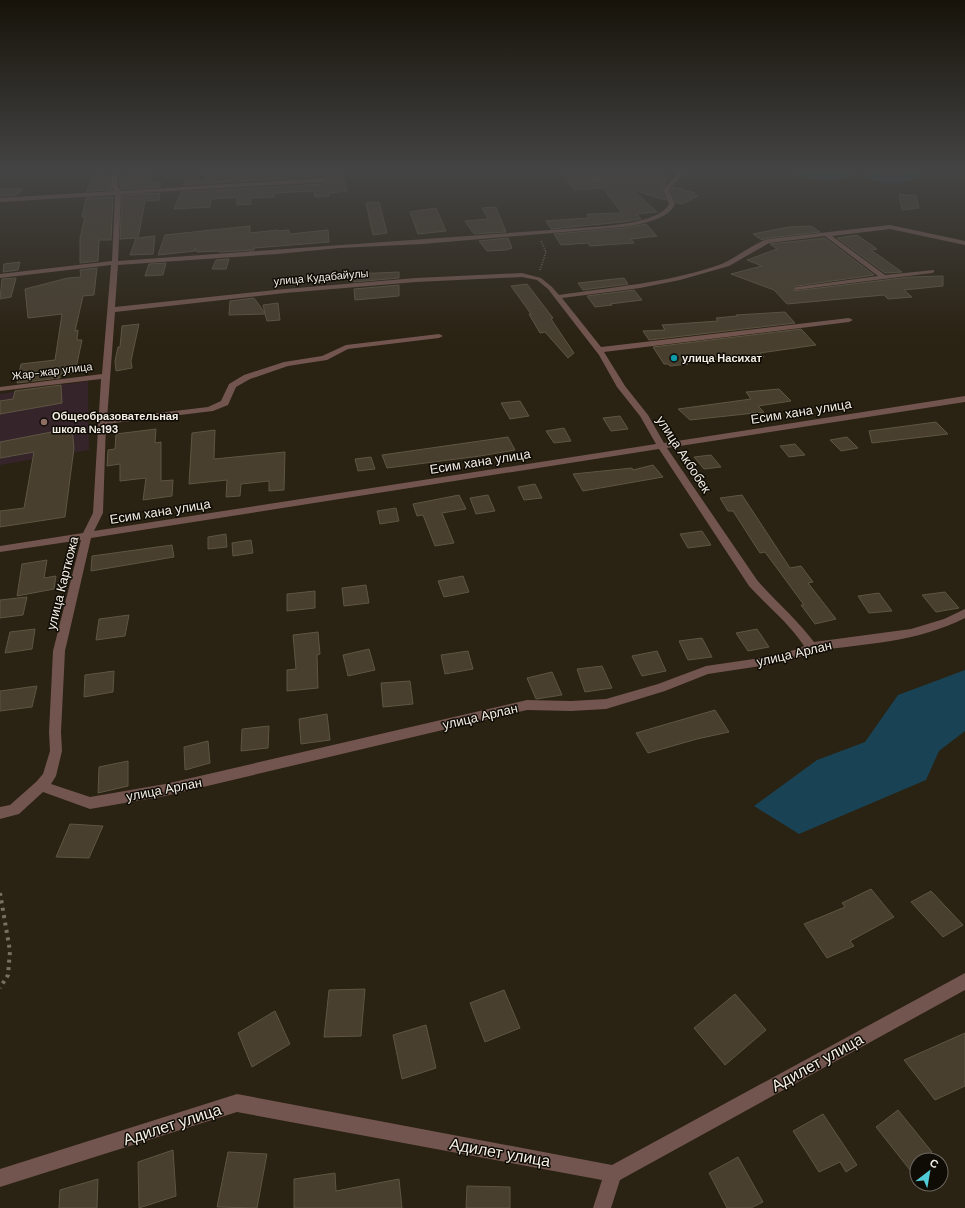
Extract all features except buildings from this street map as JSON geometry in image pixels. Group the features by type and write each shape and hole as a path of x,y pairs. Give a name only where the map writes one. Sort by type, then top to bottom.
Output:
{"street":[{"name":"улица Карткожа","path":"41,786 49,776 56,751 55,732 59,651 64,626 87,535 98,513 102,422 116,228"},
{"path":"0,276 115,263 602,228"},
{"path":"558,297 677,279 722,266 757,245 768,241 877,228"},
{"path":"896,228 965,243"},
{"path":"826,234 884,277"},
{"path":"797,289 932,271"},
{"name":"улица Кудабайулы","path":"111,310 416,280 514,275 534,277"},
{"name":"улица Акбобек","path":"534,277 550,288 599,350 622,387 644,415 661,446 753,583 768,600 798,628 811,647"},
{"path":"599,350 849,320"},
{"path":"102,422 210,409 225,403 232,386 247,377 287,364 324,358 346,347 439,336"},
{"name":"Жар-жар улица","path":"0,388 106,376"},
{"name":"Есим хана улица","path":"0,549 965,399"},
{"name":"улица Арлан","path":"41,786 90,803 166,790 527,705 571,706 606,704 662,688 706,670 768,661 802,652 811,647 907,634 934,628 965,613"},
{"path":"0,813 14,810 41,786"},
{"name":"Адилет улица","path":"0,1178 237,1103 588,1168 613,1174 965,981"},
{"path":"602,1208 613,1174"}],"path":[{"path":"534,277 540,270 546,252 538,233"},
{"path":"0,893 10,951 8,975 0,988"}],"shaded area":[{"name":"Общеобразовательная школа №193","path":"88,381 89,450 0,465 0,394"}],"water":[{"path":"965,670 965,731 939,751 926,780 799,834 754,806 817,760 865,742 898,695"}],"place":[{"name":"улица Насихат","path":"674,358"},
{"name":"Общеобразовательная школа №193","path":"44,422"}]}
